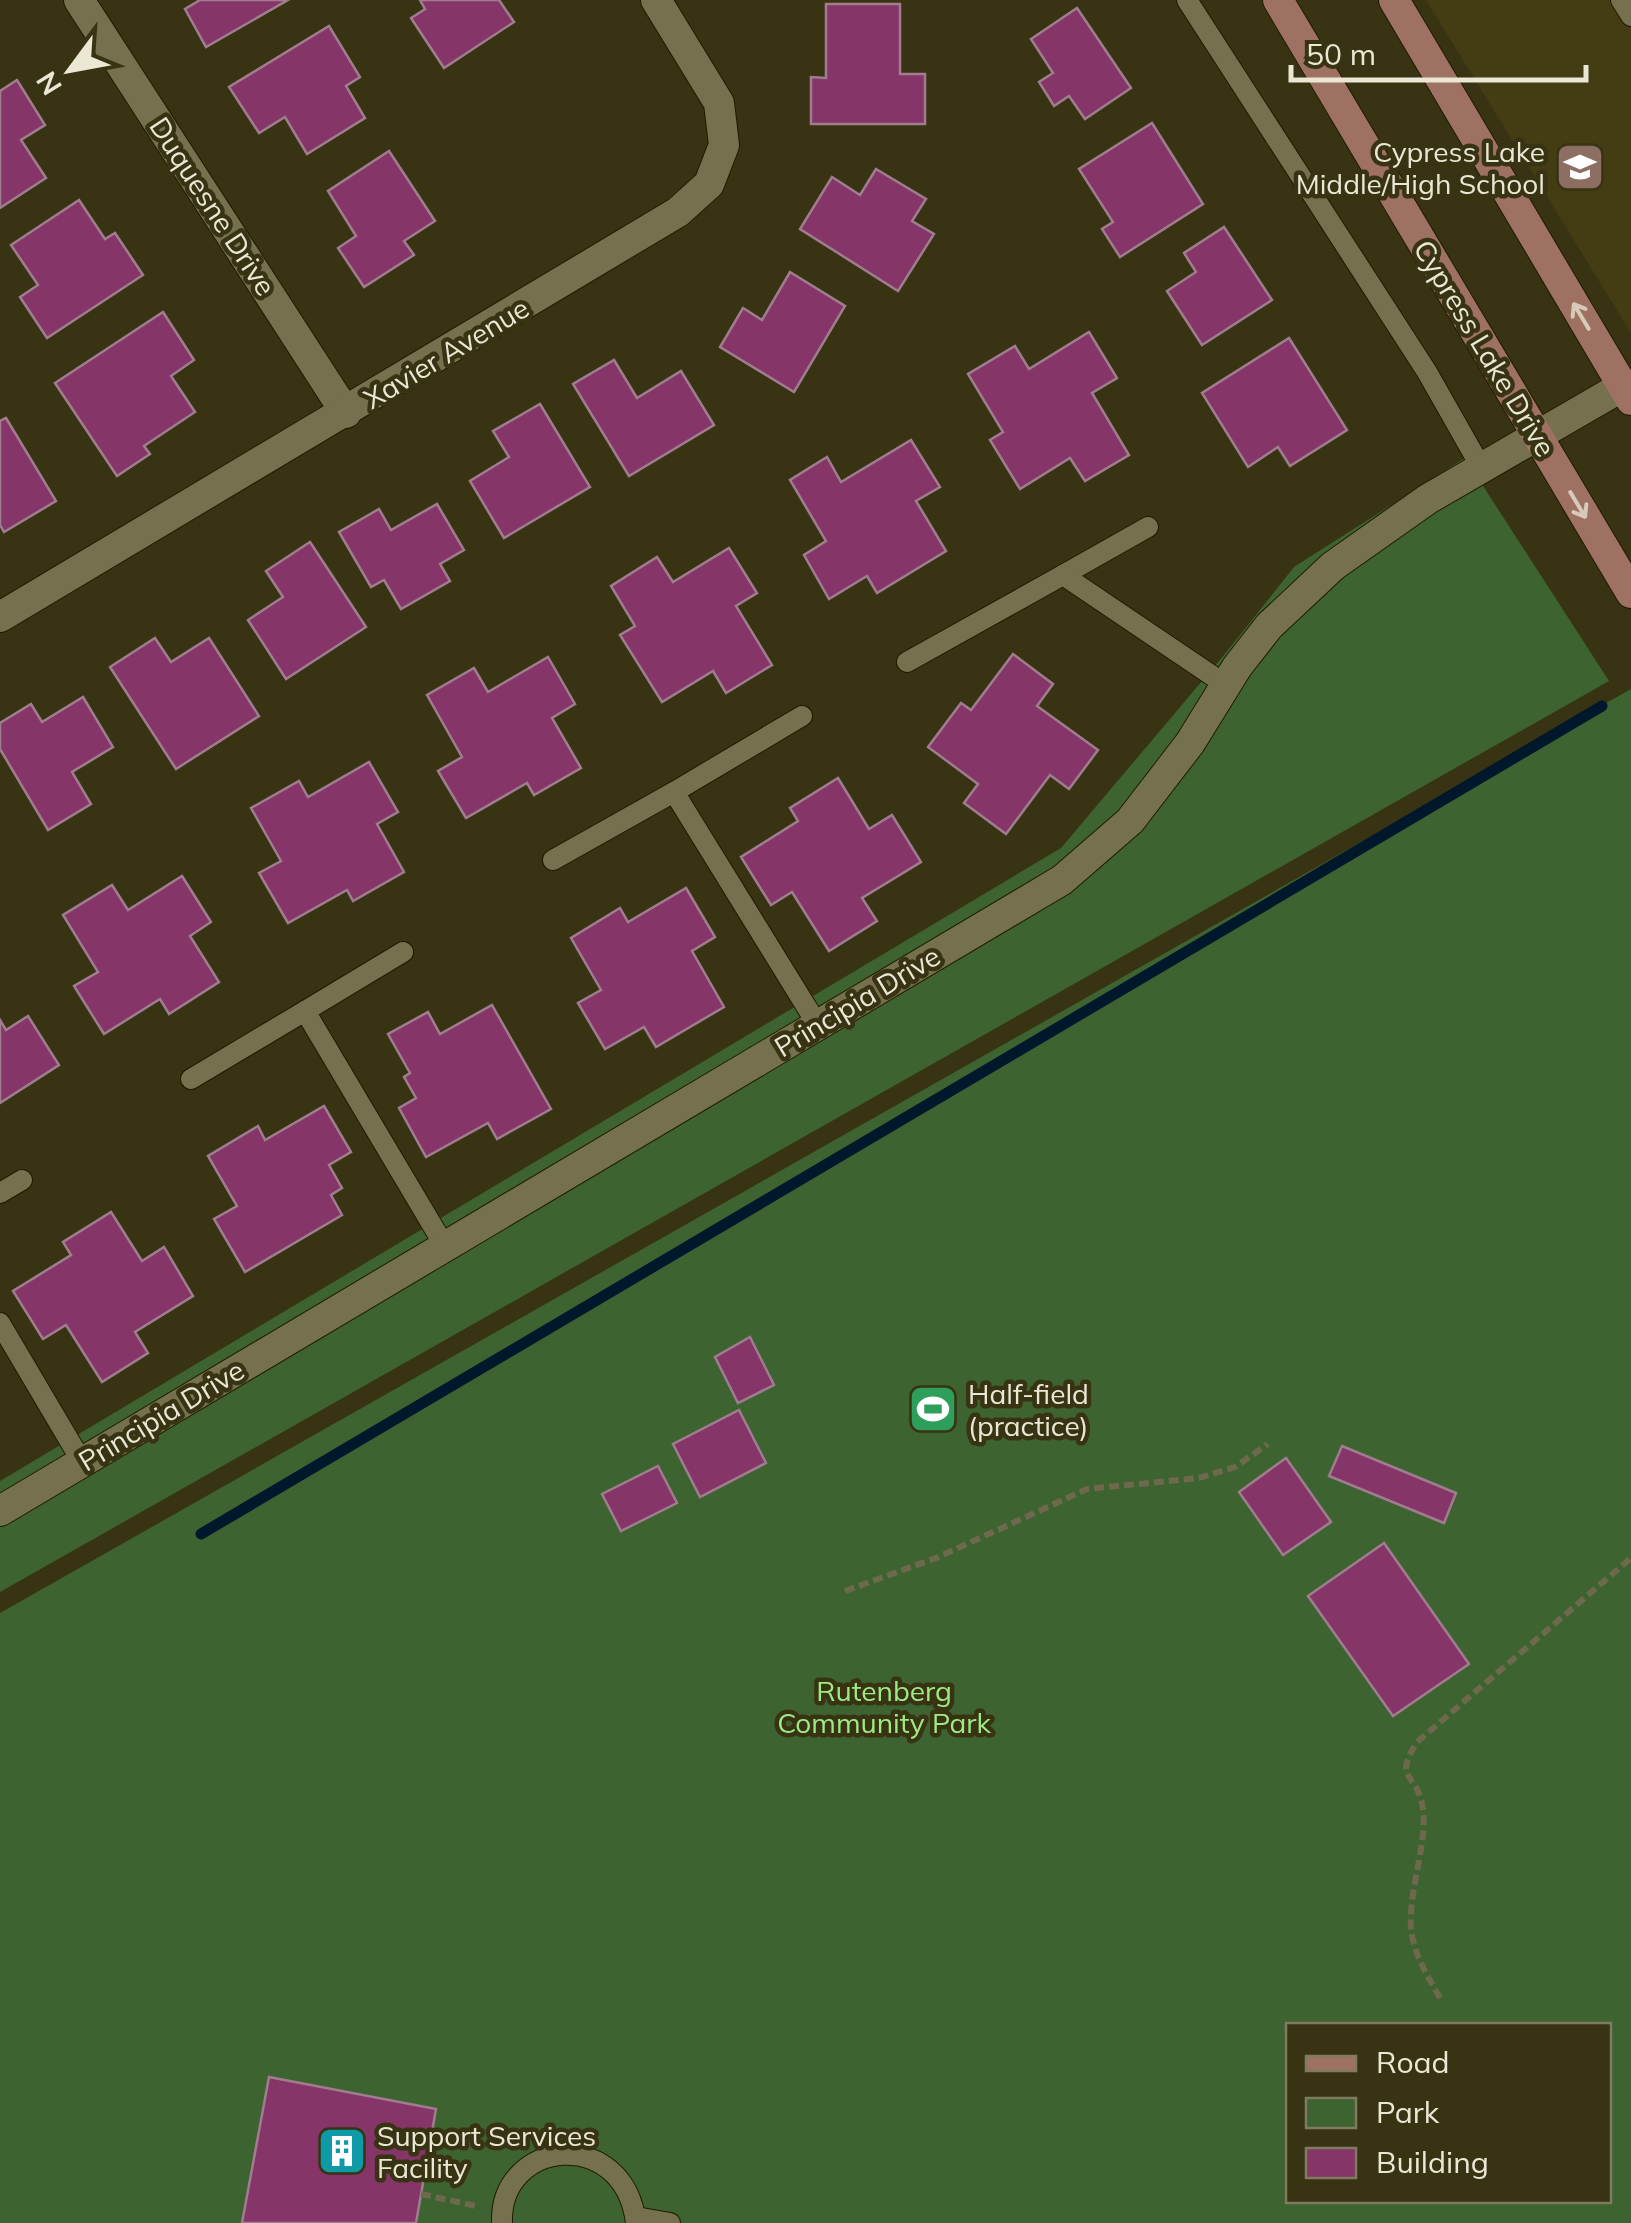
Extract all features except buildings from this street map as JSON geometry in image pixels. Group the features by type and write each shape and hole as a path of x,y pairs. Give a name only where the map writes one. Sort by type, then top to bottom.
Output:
{"main road":[{"name":"Cypress Lake Drive","path":"1278,0 1631,593"},
{"path":"1394,0 1628,389"}],"street":[{"name":"Duquesne Drive","path":"79,0 346,413"},
{"name":"Xavier Avenue","path":"0,617 678,212 710,184 724,145 719,103 656,0"},
{"name":"Principia Drive","path":"0,1511 1062,880 1097,853 1162,784 1269,626 1333,566 1428,499 1628,389"}],"lane":[{"path":"1187,0 1427,372 1482,469"},
{"path":"1621,0 1631,16"},
{"path":"906,662 1148,526"},
{"path":"1063,574 1226,686"},
{"path":"554,860 802,716"},
{"path":"674,792 817,1024"},
{"path":"191,1079 403,952"},
{"path":"305,1011 444,1245"},
{"path":"0,1193 22,1180"},
{"path":"0,1323 82,1462"},
{"path":"502,2217 509,2190 523,2171 543,2159 566,2154 589,2157 610,2168 634,2201 636,2220 670,2223"}],"path":[{"path":"845,1591 936,1558 1087,1488 1199,1478 1235,1467 1268,1444"},
{"path":"1440,1998 1417,1957 1410,1930 1422,1804 1406,1772 1405,1761 1418,1742 1631,1558"},
{"path":"422,2194 502,2217"}],"shaded area":[{"name":"Cypress Lake Middle/High School","path":"1426,0 1631,0 1631,333"}],"green space":[{"path":"1465,458 1609,681 0,1592 0,1481 1061,848 1294,567"},
{"name":"Rutenberg Community Park","path":"1631,689 1631,2223 0,2223 0,1613"}],"waterway":[{"path":"201,1534 1602,706"}],"place":[{"name":"Cypress Lake Middle/High School","path":"1580,167"},
{"name":"Half-field (practice)","path":"933,1409"},
{"name":"Support Services Facility","path":"342,2151"}]}
